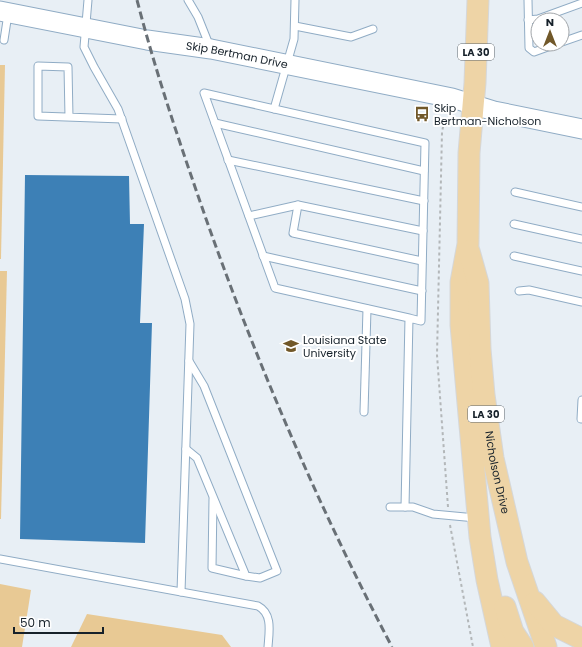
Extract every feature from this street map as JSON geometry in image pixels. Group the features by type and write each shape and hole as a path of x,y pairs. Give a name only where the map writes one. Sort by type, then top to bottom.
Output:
{"main road":[{"name":"Nicholson Drive","path":"478,0 469,153 468,244 461,282 461,325 478,518 487,580 502,647"},
{"name":"Nicholson Drive","path":"468,244 478,283 480,349 490,437 502,499 524,581 546,647"},
{"path":"473,474 488,515 509,623 512,632 523,647"},
{"path":"524,581 539,607 548,619 561,630 582,639"}],"street":[{"name":"Skip Bertman Drive","path":"4,12 147,40 211,49 286,66 452,98 494,111 582,129"}],"lane":[{"path":"88,0 87,28 84,47 118,108 184,299 190,324 181,592"},
{"path":"188,0 198,17 211,49"},
{"path":"274,109 294,39 295,0"},
{"path":"528,0 530,49"},
{"path":"528,20 538,19 582,3"},
{"path":"4,12 4,40"},
{"path":"295,26 351,37 373,29"},
{"path":"570,39 582,35"},
{"path":"69,117 68,67 38,66 38,116 122,119"},
{"path":"204,93 425,143 421,321 275,288 215,123 204,93"},
{"path":"215,123 424,171"},
{"path":"228,160 424,201"},
{"path":"515,192 582,207"},
{"path":"248,216 298,205 423,231"},
{"path":"298,205 293,233 422,261"},
{"path":"514,224 582,239"},
{"path":"263,256 422,291"},
{"path":"514,256 582,271"},
{"path":"519,291 529,290 582,302"},
{"path":"364,412 367,309"},
{"path":"405,507 409,318"},
{"path":"189,360 204,386 277,571 260,578 212,568 214,497"},
{"path":"581,419 582,400"},
{"path":"186,449 197,458 246,576"},
{"path":"390,507 413,507 433,514 478,518"},
{"path":"0,559 250,603 263,609 268,616 268,647"}],"path":[{"path":"451,119 444,122 442,132 437,355 449,516 473,647"}],"shaded area":[{"name":"Louisiana State University","path":"0,0 582,0 582,647 0,647"},
{"path":"0,65 5,65 1,259 0,259"},
{"path":"0,271 7,271 1,519 0,519"},
{"path":"0,584 31,590 22,647 0,647"},
{"path":"87,614 222,635 231,647 71,647"}],"building":[{"path":"25,175 129,176 130,224 144,224 140,323 152,323 145,543 20,539"}],"railway":[{"path":"137,0 186,161 215,243 260,361 309,477 363,591 392,647"}],"place":[{"name":"Skip Bertman-Nicholson","path":"422,114"},
{"name":"Louisiana State University","path":"291,346"}]}
